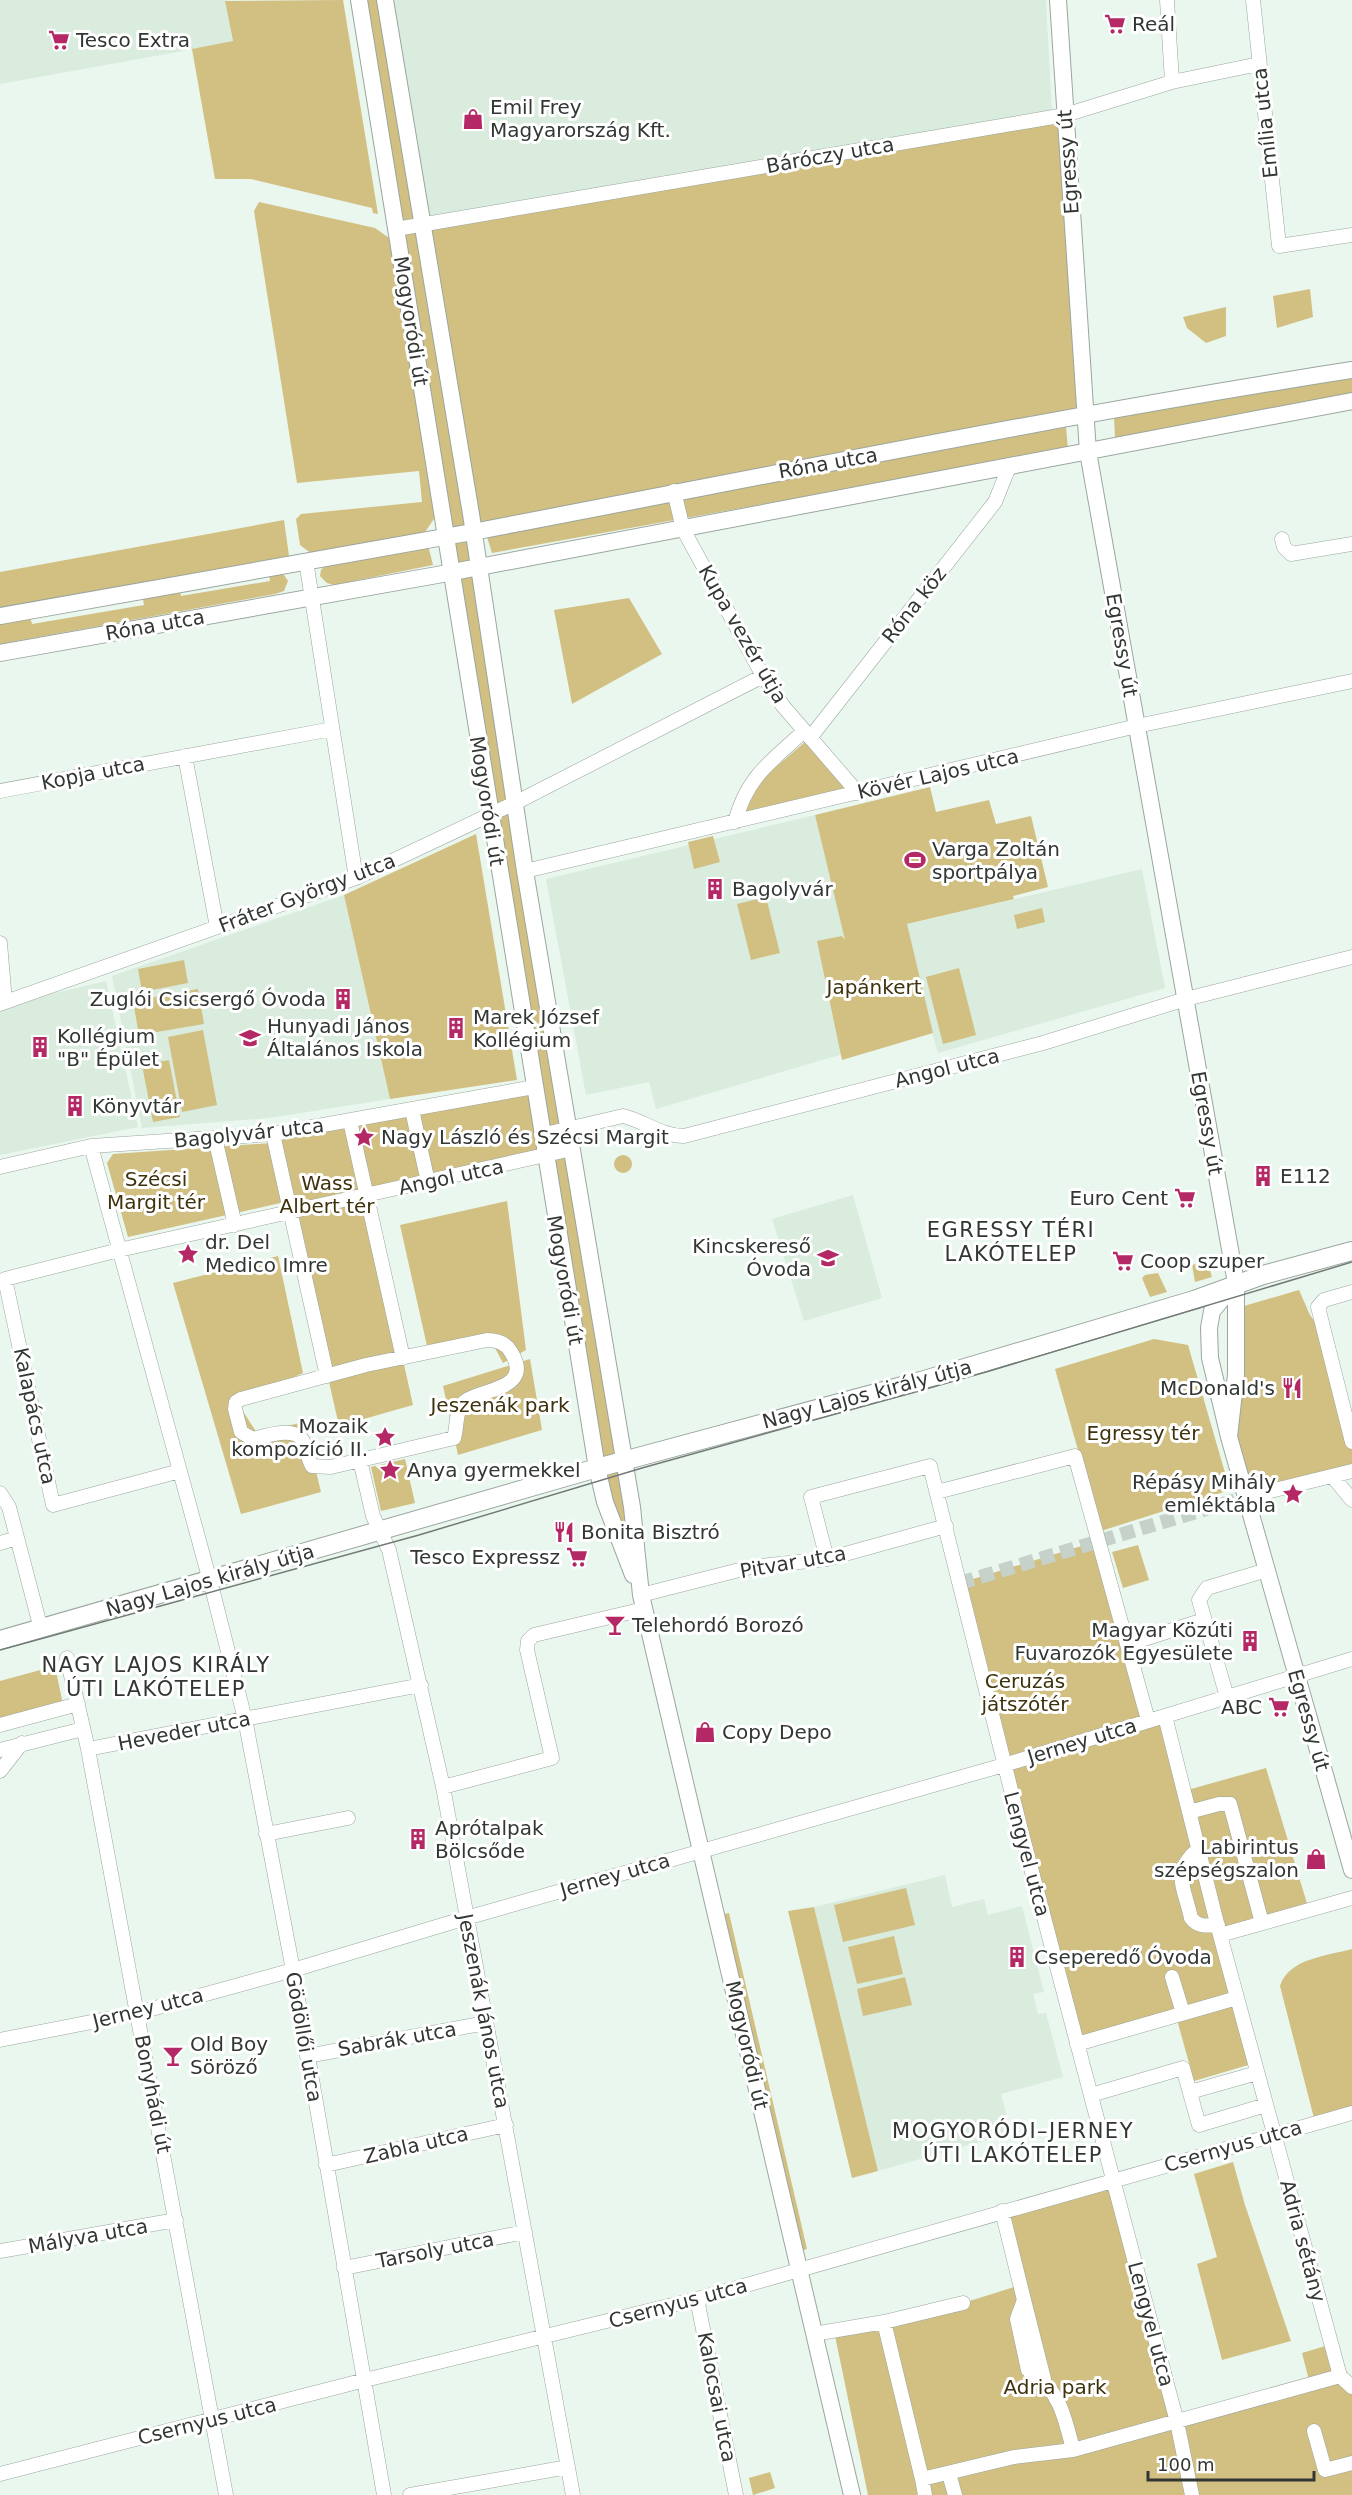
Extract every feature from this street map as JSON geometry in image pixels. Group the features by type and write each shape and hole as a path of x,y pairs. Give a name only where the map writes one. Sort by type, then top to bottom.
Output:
{"main road":[{"name":"Nagy Lajos király útja","path":"0,1640 597,1468 930,1378 1194,1300 1236,1283 1352,1251"}],"street":[{"name":"Mogyoródi út","path":"359,0 544,1156 597,1468 605,1502 642,1602 852,2495"},
{"name":"Mogyoródi út","path":"385,0 474,531 525,871 632,1507 642,1602"},
{"name":"Egressy út","path":"1058,0 1088,452 1236,1283 1236,1374 1229,1437"},
{"path":"1167,0 1172,82"},
{"name":"Emília utca","path":"1253,0 1279,246 1352,235"},
{"name":"Báróczy utca","path":"396,229 1065,115 1172,82 1259,64"},
{"name":"Róna utca","path":"0,616 446,537 674,491 1352,369"},
{"name":"Róna utca","path":"0,653 683,529 1352,401"},
{"name":"Róna köz","path":"735,822 741,800 750,782 807,735 995,502 1009,467"},
{"name":"Kupa vezér útja","path":"674,491 683,529 764,675 807,735 858,793"},
{"path":"1282,539 1287,551 1297,554 1352,544"},
{"path":"306,561 310,598 356,878"},
{"name":"Fráter György utca","path":"2,1003 356,878 515,803 764,675"},
{"name":"Kövér Lajos utca","path":"525,871 1137,726 1352,681"},
{"name":"Kopja utca","path":"0,791 332,729"},
{"path":"185,756 217,927"},
{"path":"0,943 2,1003"},
{"name":"Angol utca","path":"541,1135 623,1116 636,1119 658,1132 684,1136 1043,1043 1186,999 1352,957"},
{"name":"Bagolyvár utca","path":"0,1167 91,1146 273,1134 534,1087"},
{"path":"412,1110 428,1182"},
{"path":"350,1121 403,1358"},
{"path":"273,1134 327,1376"},
{"path":"215,1138 235,1224"},
{"path":"91,1146 210,1581"},
{"name":"Angol utca","path":"119,1250 572,1149"},
{"name":"Kalapács utca","path":"119,1250 5,1278 53,1505 180,1471"},
{"name":"Egressy út","path":"1236,1283 1212,1311 1209,1346 1215,1380 1229,1437 1351,1866"},
{"path":"1352,1292 1324,1300 1318,1307 1352,1443"},
{"path":"493,1340 508,1347 516,1364 514,1373 502,1388 466,1400 458,1411 458,1428 454,1438 331,1467 312,1466 302,1440 294,1434 253,1439 246,1437 242,1432 235,1409 236,1402 241,1399 403,1358 493,1340"},
{"path":"1215,1380 1221,1387 1228,1387 1236,1374"},
{"path":"827,1559 811,1497 930,1466 937,1492 1075,1456 1148,1720"},
{"path":"360,1460 373,1516 380,1531"},
{"path":"1246,1497 1352,1471"},
{"path":"1333,1477 1352,1500"},
{"path":"1352,1487 1352,1495"},
{"name":"Lengyel utca","path":"937,1492 1004,1765 1177,2422 1192,2495"},
{"path":"0,1493 9,1507 41,1629"},
{"name":"Pitvar utca","path":"443,1787 552,1758 526,1650 528,1641 534,1635 752,1567 827,1559 946,1526"},
{"name":"Jeszenák János utca","path":"380,1531 387,1544 422,1684 443,1787 573,2495"},
{"path":"0,1543 17,1538"},
{"path":"1227,1697 1199,1600 1207,1588 1267,1570"},
{"name":"Gödöllői utca","path":"210,1581 245,1719 293,1970 384,2495"},
{"path":"1128,1644 1204,1620"},
{"name":"Bonyhádi út","path":"67,1659 88,1749 226,2495"},
{"name":"Jerney utca","path":"0,2040 137,2013 293,1970 466,1918 1004,1765 1352,1659"},
{"name":"Heveder utca","path":"88,1749 422,1684"},
{"path":"0,1725 78,1704"},
{"name":"Adria sétány","path":"1165,1716 1237,1998 1340,2376"},
{"path":"0,1750 83,1729"},
{"path":"0,1771 22,1743"},
{"path":"1189,1812 1219,1803 1230,1804 1262,1923"},
{"path":"266,1834 348,1818"},
{"path":"1198,1849 1186,1860 1180,1870 1191,1918 1195,1924 1219,1930 1262,1923 1352,1898"},
{"path":"1172,1977 1183,2013"},
{"path":"1077,2044 1237,1998"},
{"name":"Sabrák utca","path":"308,2055 486,2023"},
{"path":"1090,2095 1183,2068 1199,2125 1266,2105"},
{"path":"1190,2092 1257,2073"},
{"name":"Csernyus utca","path":"0,2474 364,2380 697,2299 1274,2133 1352,2113"},
{"name":"Zabla utca","path":"326,2165 506,2124"},
{"path":"1002,2211 1024,2300 1017,2319 1029,2370 1044,2379 1063,2408 1073,2450"},
{"name":"Mályva utca","path":"0,2251 176,2220"},
{"name":"Tarsoly utca","path":"344,2268 525,2232"},
{"name":"Kalocsai utca","path":"697,2299 736,2495"},
{"path":"814,2334 884,2322 963,2303"},
{"path":"884,2322 926,2495"},
{"path":"922,2479 1014,2457 1073,2450 1340,2376 1352,2387"},
{"path":"1314,2431 1325,2470 1352,2463"},
{"path":"410,2495 568,2467"},
{"path":"949,2474 955,2495"}],"shaded area":[{"path":"0,0 230,0 225,1 233,42 0,84"},
{"path":"388,0 1046,0 1052,114 423,222"},
{"path":"815,815 845,939 1142,869 1165,988 938,1053 931,1028 656,1109 649,1082 586,1095 546,879"},
{"name":"Hunyadi János Általános Iskola","path":"344,895 390,1099 269,1118 142,1128 112,976"},
{"path":"106,981 138,1127 0,1155 0,1006"},
{"name":"Kincskereső Óvoda","path":"853,1195 882,1298 804,1321 772,1219"},
{"path":"945,1875 952,1907 984,1899 988,1915 1022,1906 1044,1992 1033,1994 1038,2014 1046,2013 1063,2077 1001,2094 1011,2133 878,2171 814,1907"}],"green space":[{"path":"343,0 378,214 373,213 372,208 251,179 215,179 192,49 233,41 225,1"},
{"path":"359,0 385,0 423,224 1065,115 1085,416 474,532 641,1595 605,1502"},
{"path":"259,202 375,228 389,238 436,516 425,532 312,554 300,545 296,519 301,514 422,502 419,471 297,483 254,211"},
{"path":"1310,289 1313,317 1277,328 1273,296"},
{"path":"1226,307 1226,336 1206,343 1187,328 1183,317"},
{"path":"1352,374 1352,395 1115,439 1114,417"},
{"path":"1066,427 1068,449 492,553 486,534"},
{"path":"284,520 289,556 0,608 0,572"},
{"path":"428,545 433,565 334,585 327,583 320,576 321,570 328,562"},
{"path":"277,572 284,575 288,581 284,591 275,594 0,644 0,618 29,612 32,624 144,605 142,593 179,586 181,596 270,581 269,574"},
{"path":"629,598 662,654 572,704 554,610"},
{"path":"805,742 846,789 742,816 756,784"},
{"name":"Varga Zoltán sportpálya","path":"930,787 936,812 989,800 996,824 1031,816 1048,887 1013,896 1014,899 907,924 933,1033 842,1060 817,941 842,936 845,940 815,815"},
{"path":"476,834 517,1080 390,1099 344,895"},
{"path":"713,836 720,862 694,869 688,842"},
{"path":"766,897 780,953 751,960 737,904"},
{"path":"1042,908 1045,922 1017,929 1014,915"},
{"path":"184,960 188,983 142,992 138,969"},
{"path":"959,968 976,1035 943,1044 926,977"},
{"path":"198,989 204,1024 139,1035 133,1001"},
{"path":"203,1030 217,1105 182,1112 168,1037"},
{"path":"169,1060 180,1117 153,1122 142,1065"},
{"path":"529,1092 540,1154 369,1192 354,1122"},
{"name":"Wass Albert tér","path":"350,1121 413,1405 339,1426 273,1134"},
{"name":"Szécsi Margit tér","path":"272,1143 285,1202 128,1237 107,1163 113,1154"},
{"path":"623,1155 629,1158 632,1164 629,1170 623,1173 617,1170 614,1164 617,1158"},
{"path":"507,1201 526,1350 503,1363 487,1333 427,1346 400,1225"},
{"path":"278,1256 303,1373 237,1402 257,1433 304,1422 321,1492 241,1514 173,1283"},
{"path":"1207,1261 1212,1277 1195,1282 1192,1265"},
{"path":"1158,1273 1167,1292 1150,1297 1142,1278 1145,1275"},
{"path":"1299,1290 1310,1315 1323,1334 1352,1442 1352,1471 1254,1500 1236,1431 1244,1306"},
{"name":"Egressy tér","path":"1154,1339 1188,1345 1230,1490 1101,1531 1055,1369"},
{"name":"Jeszenák park","path":"530,1359 542,1430 458,1455 443,1386"},
{"path":"405,1459 415,1503 381,1511 371,1467"},
{"name":"Ceruzás játszótér","path":"1098,1541 1148,1720 1165,1716 1184,1791 1266,1768 1309,1910 1221,1935 1255,2063 1194,2081 1176,2016 1077,2044 960,1583"},
{"path":"1138,1545 1149,1580 1123,1588 1112,1552"},
{"path":"55,1666 65,1714 0,1730 0,1681"},
{"path":"906,1888 915,1925 843,1942 834,1905"},
{"path":"814,1907 878,2171 852,2178 788,1911"},
{"path":"729,1913 807,2249 798,2252 719,1915"},
{"path":"894,1936 903,1974 857,1984 848,1947"},
{"path":"1352,1949 1352,2113 1315,2122 1280,1986 1292,1969 1300,1964 1321,1956"},
{"path":"905,1977 912,2005 863,2016 857,1989"},
{"path":"1233,2162 1245,2205 1291,2341 1222,2360 1197,2264 1217,2257 1194,2174"},
{"name":"Adria park","path":"1113,2180 1177,2421 1310,2384 1302,2353 1332,2344 1352,2387 1352,2495 868,2495 834,2331 928,2312 1020,2285 1002,2211"},
{"path":"770,2472 775,2488 753,2495 749,2478"}],"tunnel":[{"path":"960,1583 1246,1497"}],"tram line":[{"path":"0,1650 419,1535 642,1468 986,1372 1352,1262"}],"place":[{"name":"Reál","path":"1115,24"},
{"name":"Tesco Extra","path":"59,40"},
{"name":"Emil Frey Magyarország Kft.","path":"473,119"},
{"name":"Varga Zoltán sportpálya","path":"915,860"},
{"name":"Bagolyvár","path":"715,889"},
{"name":"Zuglói Csicsergő Óvoda","path":"343,999"},
{"name":"Marek József Kollégium","path":"456,1028"},
{"name":"Hunyadi János Általános Iskola","path":"250,1038"},
{"name":"Kollégium \"B\" Épület","path":"40,1047"},
{"name":"Könyvtár","path":"75,1106"},
{"name":"Nagy László és Szécsi Margit","path":"364,1137"},
{"name":"E112","path":"1263,1176"},
{"name":"Euro Cent","path":"1185,1198"},
{"name":"dr. Del Medico Imre","path":"188,1254"},
{"name":"Kincskereső Óvoda","path":"828,1258"},
{"name":"Coop szuper","path":"1123,1261"},
{"name":"McDonald's","path":"1292,1388"},
{"name":"Mozaik kompozíció II.","path":"385,1437"},
{"name":"Anya gyermekkel","path":"390,1470"},
{"name":"Répásy Mihály emléktábla","path":"1293,1494"},
{"name":"Bonita Bisztró","path":"564,1532"},
{"name":"Tesco Expressz","path":"577,1557"},
{"name":"Telehordó Borozó","path":"615,1625"},
{"name":"Magyar Közúti Fuvarozók Egyesülete","path":"1250,1641"},
{"name":"ABC","path":"1279,1707"},
{"name":"Copy Depo","path":"705,1732"},
{"name":"Aprótalpak Bölcsőde","path":"418,1839"},
{"name":"Labirintus szépségszalon","path":"1316,1859"},
{"name":"Cseperedő Óvoda","path":"1017,1957"},
{"name":"Old Boy Söröző","path":"173,2056"}],"district":[{"name":"EGRESSY TÉRI LAKÓTELEP","path":"1011,1242"},
{"name":"NAGY LAJOS KIRÁLY ÚTI LAKÓTELEP","path":"156,1677"},
{"name":"MOGYORÓDI–JERNEY ÚTI LAKÓTELEP","path":"1013,2143"}],"park label":[{"name":"Japánkert","path":"874,987"}]}
